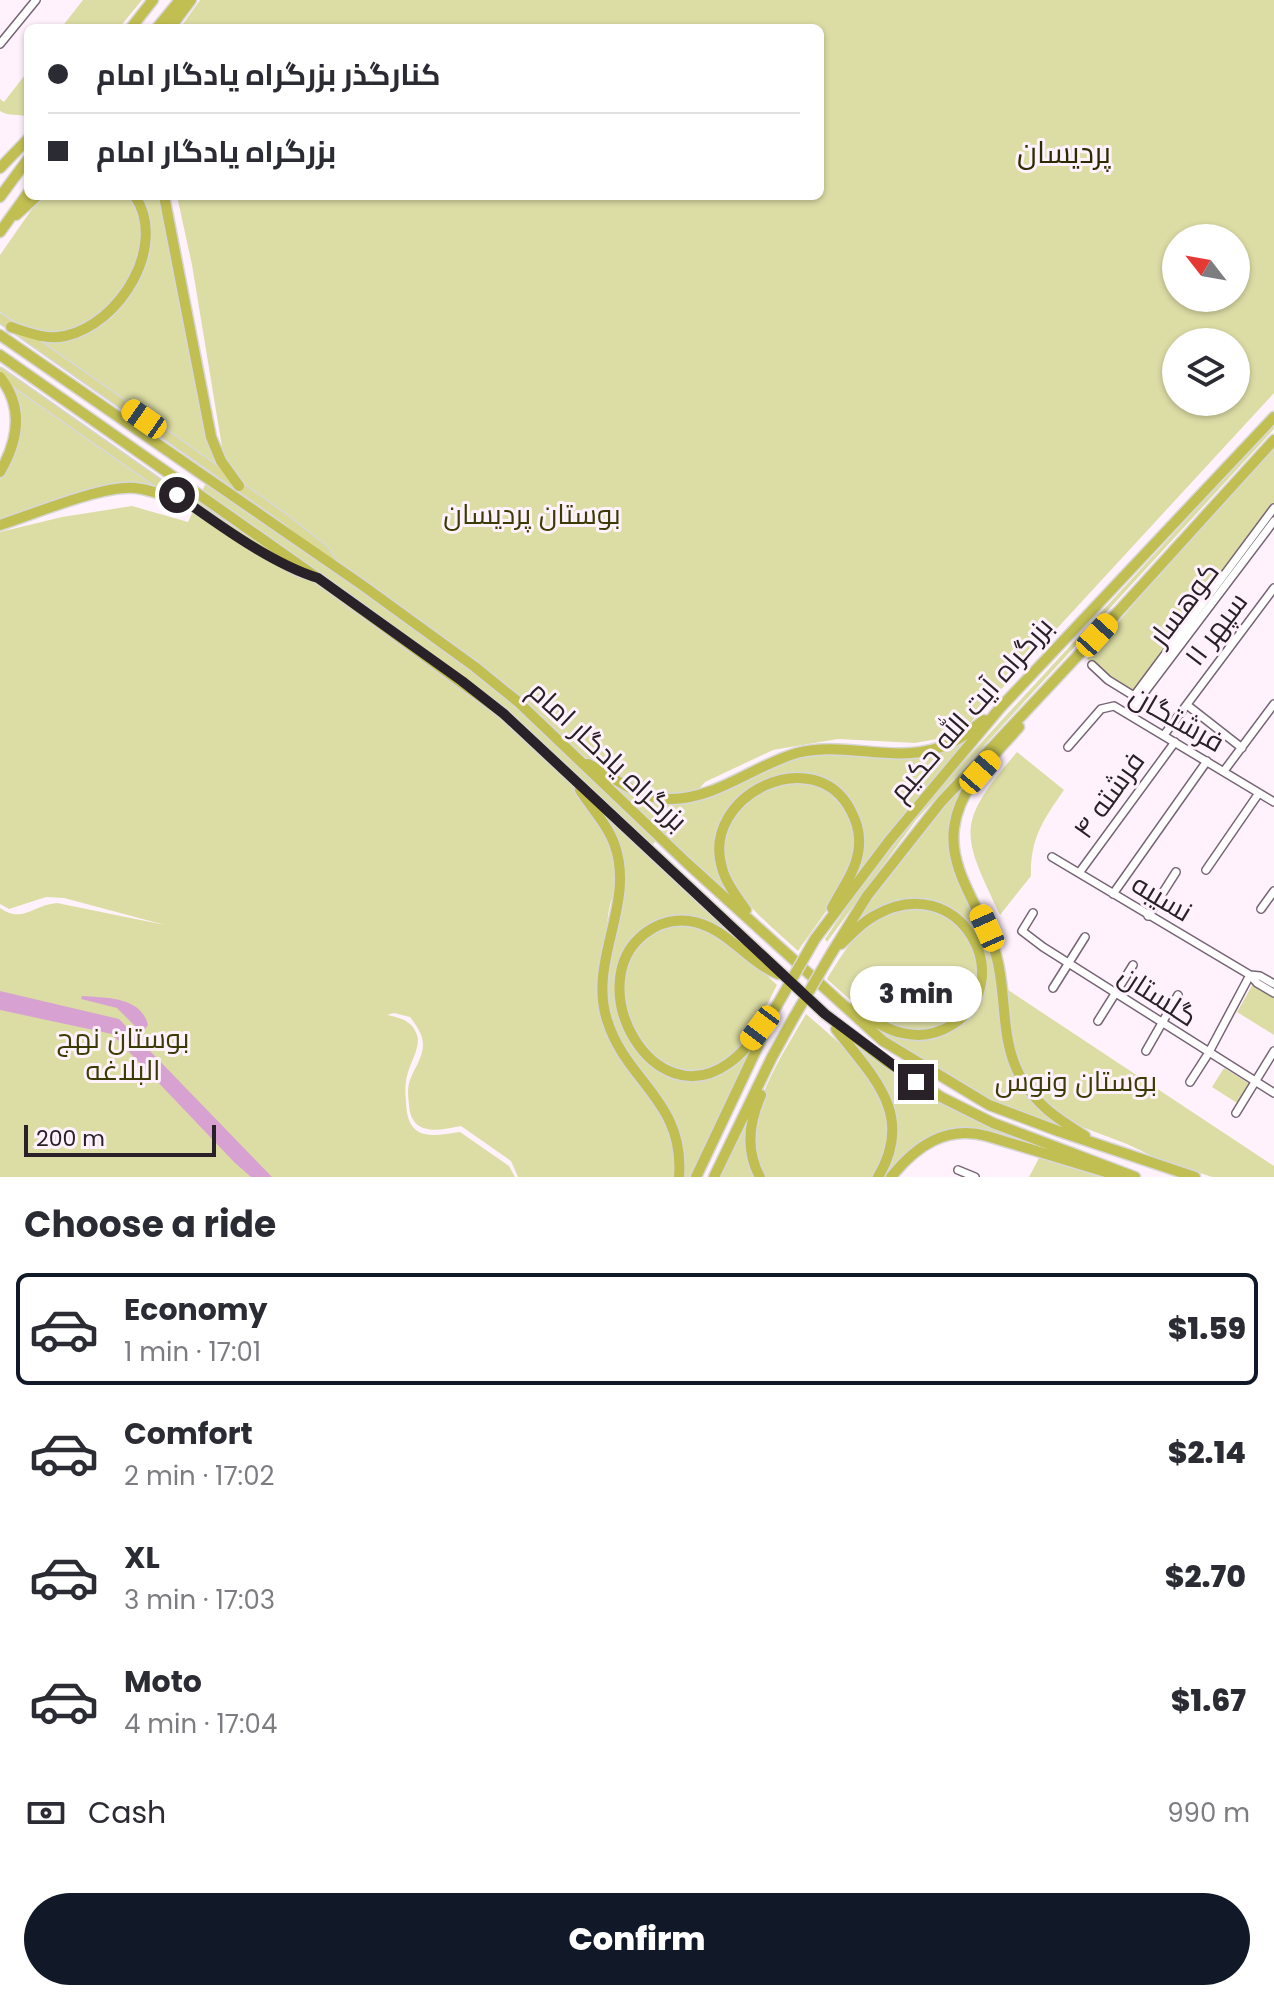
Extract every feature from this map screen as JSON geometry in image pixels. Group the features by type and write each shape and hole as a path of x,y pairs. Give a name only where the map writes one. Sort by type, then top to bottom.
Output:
{"highway":[{"path":"134,24 153,0"},
{"path":"160,24 180,0"},
{"path":"173,24 191,0"},
{"path":"0,168 24,143"},
{"path":"0,197 24,164"},
{"path":"0,232 24,199"},
{"path":"8,221 32,200"},
{"path":"11,327 39,337 63,337 96,322 118,300 136,274 147,240 147,222 137,200"},
{"path":"165,200 211,437 221,461 239,486"},
{"name":"بزرگراه یادگار امام","path":"0,335 475,667 517,701 687,863 883,1041 978,1100 1058,1131 1195,1177"},
{"name":"بزرگراه یادگار امام","path":"0,355 318,578 504,714 825,1014 887,1062 954,1104 1006,1129 1135,1177"},
{"path":"0,374 13,399 17,424 9,455 0,472"},
{"name":"بزرگراه آیت الله حکیم","path":"815,939 889,841 1000,708 1274,417"},
{"name":"بزرگراه آیت الله حکیم","path":"772,1057 867,896 920,826 1274,440"},
{"path":"0,525 98,493 126,488 157,492 190,505"},
{"path":"1097,635 973,781 960,805 953,843 959,867 997,958 1007,1033 1017,1072 1033,1096 1051,1114 1097,1143"},
{"path":"583,762 642,796 685,798 713,790 762,765 802,752 843,749 911,753 936,749 958,739 1000,708"},
{"path":"572,778 609,834 619,863 619,898 602,978 607,1022 623,1052 668,1116 679,1151 679,1177"},
{"path":"696,1177 776,1007 858,857 860,838 856,820 833,789 810,779 783,779 761,786 742,799 725,823 719,846 722,869 754,922"},
{"path":"831,954 874,916 897,906 916,903 936,906 962,922 973,936 981,959 981,982 972,1004 957,1021 936,1033 914,1035 893,1031 836,999"},
{"path":"776,1007 745,1049 730,1063 698,1076 676,1074 652,1061 633,1036 621,1006 622,966 633,945 647,931 666,923 686,921 712,928 765,969 784,976"},
{"path":"825,1014 872,1071 886,1098 891,1135 887,1158 878,1177"},
{"path":"714,1177 772,1057"},
{"path":"760,1177 750,1150 751,1126 772,1057"},
{"path":"891,1177 922,1145 949,1134 966,1132 1126,1177"}],"main road":[{"path":"0,318 239,486 324,550 334,566"},
{"path":"0,374 190,505 296,571 318,578"}],"street":[{"path":"0,44 36,0"},
{"path":"1092,665 1108,680 1134,696 1274,508"},
{"name":"کوهسار","path":"1129,713 1274,521"},
{"name":"سپهر ۱۱","path":"1164,735 1274,588"},
{"path":"1224,771 1274,704"},
{"path":"1187,705 1242,748"},
{"name":"فرشتگان","path":"1068,747 1105,706 1114,706 1274,802"},
{"name":"فرشته ۴","path":"1079,873 1175,742"},
{"path":"1113,894 1207,761"},
{"path":"1206,870 1259,793"},
{"name":"نسیبه","path":"1052,857 1250,975"},
{"path":"1148,916 1176,872"},
{"path":"1261,909 1274,891"},
{"name":"گلستان","path":"1033,913 1022,931 1161,1024 1274,1093"},
{"path":"1053,988 1085,937"},
{"path":"1098,1021 1133,965"},
{"path":"1250,975 1260,976 1274,984"},
{"path":"1250,975 1274,993"},
{"path":"1190,1082 1250,975"},
{"path":"1146,1051 1178,995"},
{"path":"1236,1113 1274,1051"},
{"path":"958,1170 975,1177"}],"green space":[{"path":"83,0 142,0 122,24 64,24"},
{"name":"بوستان پردیسان","path":"200,0 1274,0 1274,393 970,723 942,738 915,743 838,739 773,750 705,782 690,800 716,794 799,757 829,752 923,755 937,753 967,739 887,835 841,897 861,859 862,829 856,811 839,789 817,777 792,775 767,780 745,793 727,812 717,836 717,863 736,901 663,833 646,852 768,967 712,926 680,918 646,929 623,954 616,987 623,1020 640,1051 664,1072 694,1080 727,1068 759,1032 691,1177 683,1177 683,1153 670,1113 622,1045 608,1005 608,969 620,917 624,880 614,894 610,907 599,980 601,1012 613,1042 651,1096 671,1133 675,1154 674,1177 518,1177 511,1161 461,1126 435,1130 420,1127 411,1115 408,1092 422,1054 422,1037 410,1017 394,1013 387,1015 407,1022 414,1028 418,1039 408,1071 405,1095 410,1123 421,1133 429,1135 460,1132 509,1166 515,1177 0,1177 0,908 22,914 57,903 165,925 64,898 46,897 9,909 0,904 0,532 62,517 132,506 188,522 214,465 31,339 52,341 73,337 92,328 125,297 146,258 150,237 148,216 141,200 162,200 203,417 216,459 222,447 192,265 178,200 824,200 824,24 183,24"},
{"path":"24,76 24,116 0,111 0,99 4,102"},
{"path":"38,200 133,200 142,215 140,254 123,291 91,323 56,335 26,329 0,312 0,255"},
{"path":"4,378 179,499 131,485 0,522 0,478 16,449 21,428 16,396"},
{"path":"1274,424 1274,429 916,820 827,942 825,939 848,905 921,808"},
{"path":"1274,446 1274,508 1139,700 1087,659 1183,546"},
{"path":"997,748 978,771 949,837 994,957 1012,1068 1075,1132 950,1079 864,1019 899,1037 961,1022 985,959 974,934 955,912 931,900 917,899 889,908 848,932 919,837"},
{"path":"1017,752 1064,790 1035,840 1031,876 1000,915 977,865 971,830 974,814 983,797"},
{"path":"782,784 808,785 829,793 852,825 854,843 844,882 798,951 740,893 729,876 724,857 724,839 738,812 754,797"},
{"path":"927,908 950,918 967,935 976,954 977,975 971,995 960,1012 943,1025 922,1031 898,1028 869,1014 827,979 856,936 877,919"},
{"path":"671,925 698,927 719,936 777,985 742,1046 706,1071 677,1069 653,1054 635,1029 625,999 626,969 641,943"},
{"path":"1253,984 1274,996 1274,1035 1237,1012"},
{"name":"بوستان ونوس","path":"1005,988 1274,1166 1274,1177 1212,1177 1158,1159 1066,1121 1034,1094 1014,1052"},
{"path":"806,1014 866,1072 885,1108 888,1127 886,1148 874,1177 764,1177 756,1157 754,1136 757,1114 773,1072"},
{"path":"853,1044 916,1088 948,1106 1012,1136 1118,1174 947,1131 887,1177 882,1177 887,1168 889,1095 871,1065"},
{"path":"1224,1068 1250,1084 1237,1103 1212,1087"},
{"path":"749,1113 756,1177 719,1177"},
{"path":"1039,1158 1101,1177 1029,1177"}],"shaded area":[{"path":"0,991 119,1019 272,1177 251,1177 234,1162 112,1034 0,1010"},
{"path":"82,996 121,1000 138,1009 148,1025 142,1033 117,1008 81,999"}],"district":[{"name":"پردیسان","path":"1064,152"}],"route":[{"path":"177,495 296,571 318,578 504,714 825,1014 916,1082"}],"park label":[{"name":"بوستان نهج البلاغه","path":"123,1054"}]}
